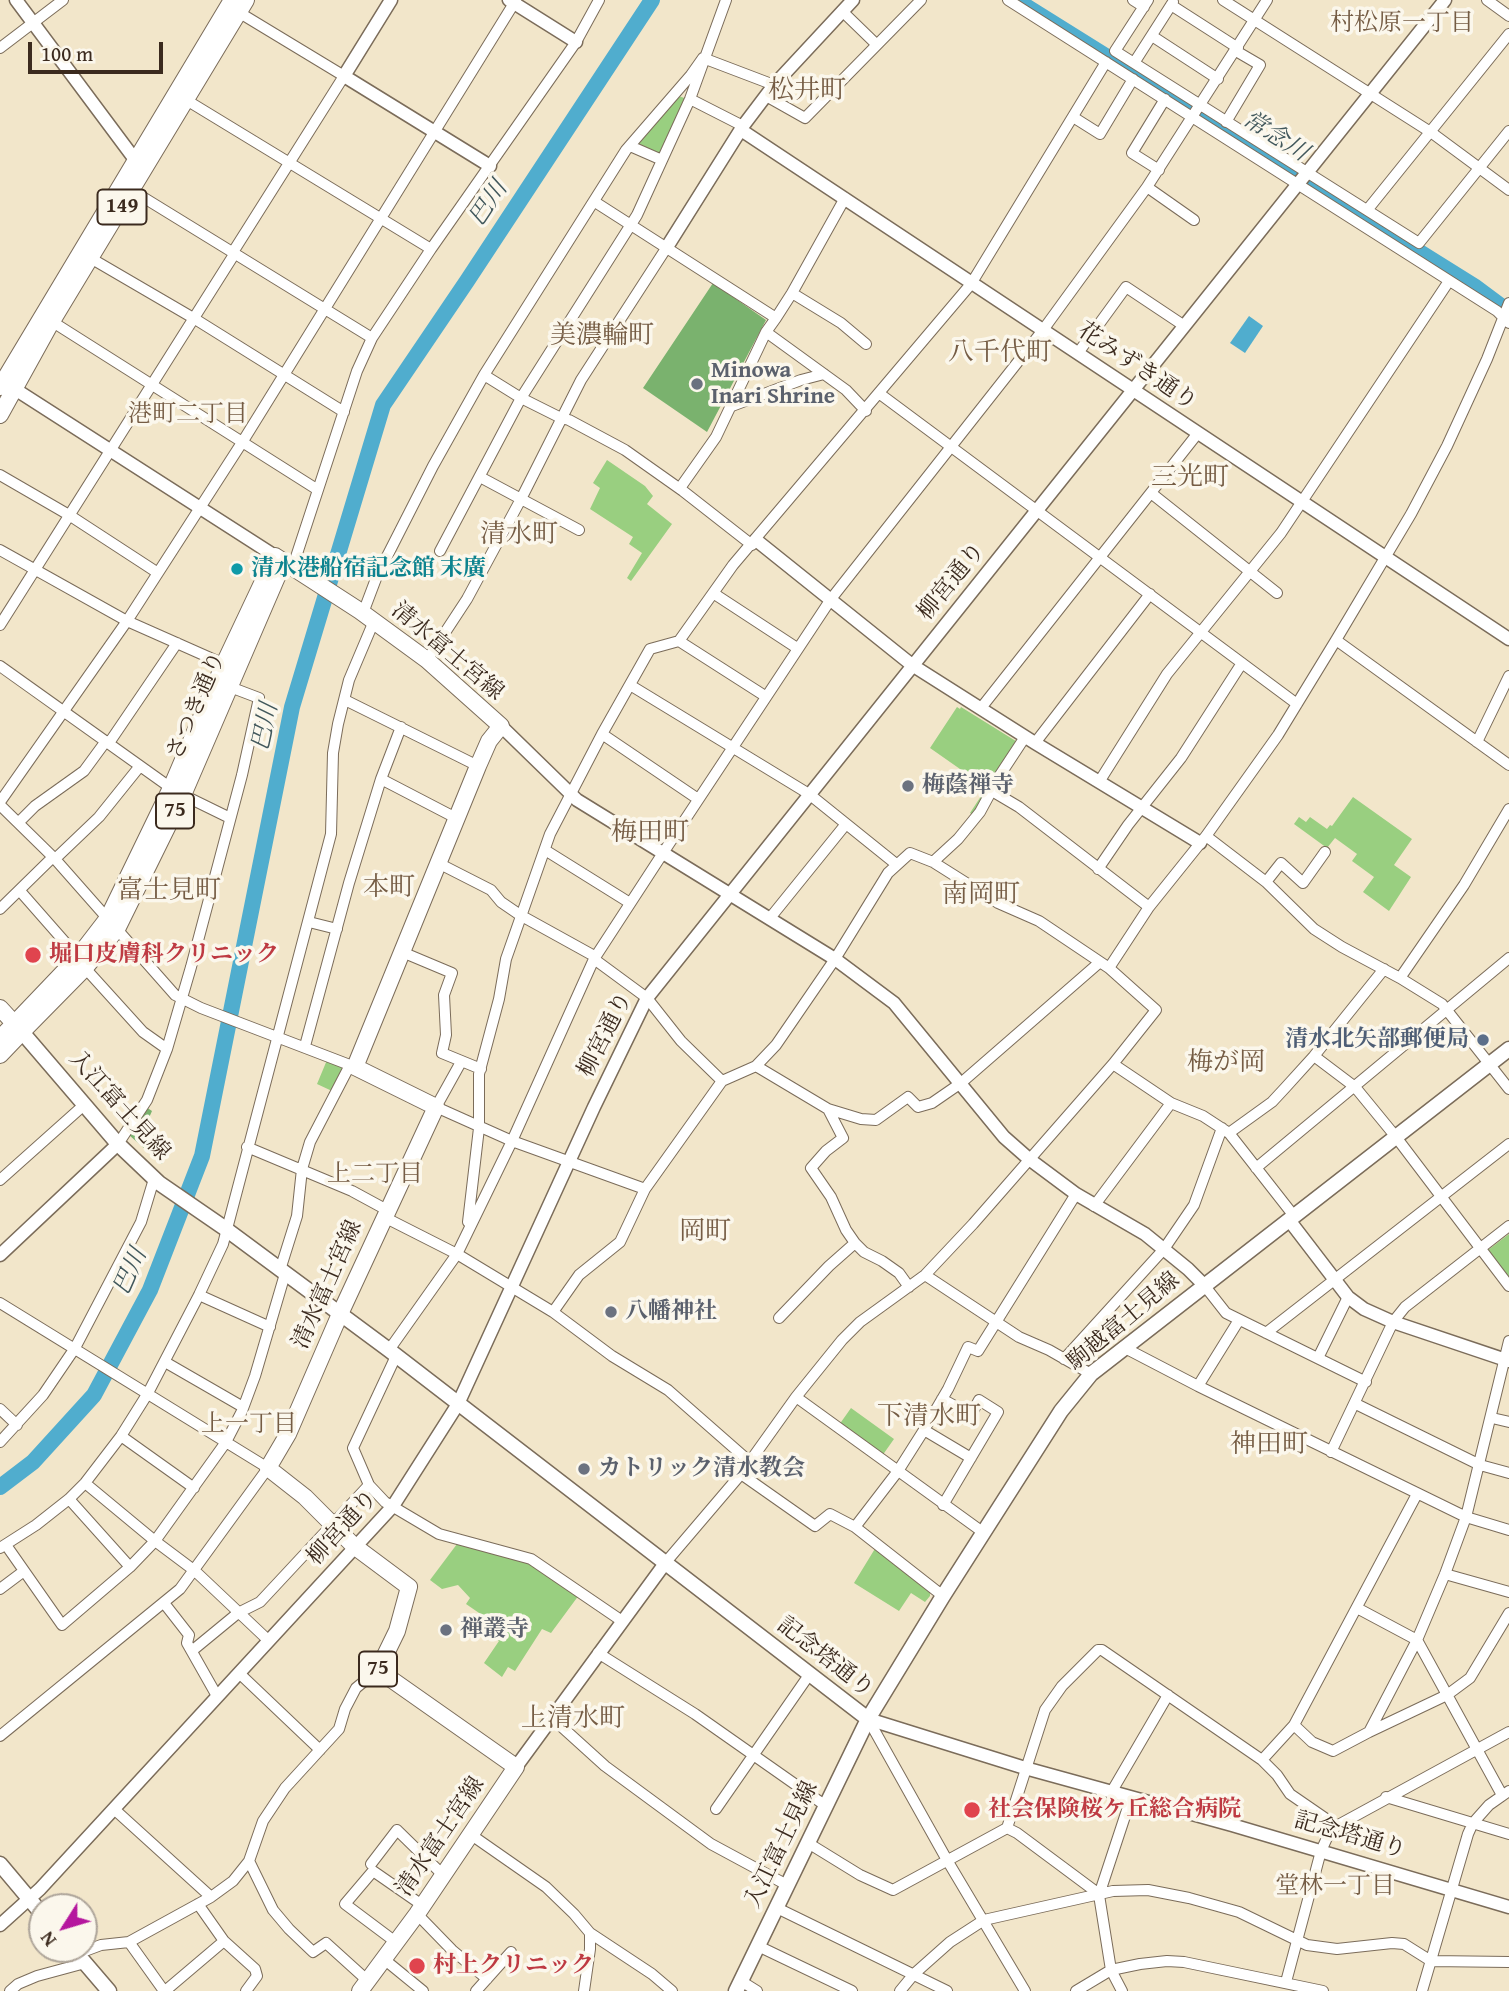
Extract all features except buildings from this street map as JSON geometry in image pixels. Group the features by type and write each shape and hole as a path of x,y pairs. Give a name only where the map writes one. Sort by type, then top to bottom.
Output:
{"main road":[{"name":"149","path":"0,415 4,384 86,256 236,4"},
{"name":"149","path":"127,187 136,161 181,97"},
{"name":"清水富士宮線","path":"287,563 366,615 427,660 501,726 489,741 478,766 353,1066"},
{"name":"さつき通り","path":"18,1028 81,962 113,923 177,791 227,676 287,563"},
{"path":"0,1008 18,1028"},
{"path":"0,1038 18,1028"},
{"path":"0,1055 18,1028"},
{"name":"入江富士見線","path":"18,1028 118,1144 157,1181 225,1229"},
{"name":"駒越富士見線","path":"868,1719 1061,1411 1091,1374 1509,1049"},
{"path":"353,1066 436,1107"},
{"name":"清水富士宮線","path":"268,1468 288,1434 385,1214 436,1107"},
{"name":"記念塔通り","path":"225,1229 393,1353 868,1719"},
{"name":"75","path":"268,1468 305,1497 354,1546 409,1587 397,1631 378,1670"},
{"name":"清水富士宮線","path":"364,1986 420,1910 516,1767 378,1670"},
{"name":"入江富士見線","path":"739,1986 868,1719"},
{"path":"0,1864 28,1898"},
{"path":"85,1963 109,1991"}],"street":[{"path":"16,0 136,161"},
{"path":"0,48 63,0"},
{"path":"0,625 195,318 391,0"},
{"path":"4,384 287,563 318,490 357,371 372,338 576,42 600,0"},
{"path":"440,551 521,398 631,225 690,99 726,0"},
{"path":"427,660 467,599 581,380 742,128 770,90 853,0"},
{"path":"703,58 770,90 805,118 920,0"},
{"path":"1008,0 1506,319"},
{"path":"1133,0 1146,3 1115,51 1419,243 1509,131"},
{"path":"1223,0 1432,133 1509,190"},
{"path":"622,1621 531,1559 439,1534 385,1502 369,1485 353,1448 393,1353 457,1254 512,1141 595,958 831,599 1043,330 1159,170 1267,0"},
{"path":"1308,173 1445,0"},
{"path":"1487,0 1509,16"},
{"path":"576,42 513,1 243,441 127,621 0,804 54,858 175,995 182,1000 276,1035 305,1046 353,1066 316,1128 302,1169 297,1216 270,1327 243,1407 226,1442 155,1541 130,1567 62,1625 3,1546 36,1525 85,1483 121,1436 165,1362 200,1295 225,1229 276,1035 309,922 331,834 333,753 377,576 433,466 484,375 630,146 703,58"},
{"path":"1134,64 1172,3 1260,65 1226,122"},
{"path":"236,4 344,76 490,166"},
{"path":"842,12 876,44"},
{"path":"1368,209 1432,133 1509,34"},
{"path":"1152,36 1218,79"},
{"path":"467,1232 479,1128 481,1069 506,959 550,834 602,734 650,649 679,641 754,542 971,284 1106,62"},
{"path":"1073,117 1100,134 1133,79"},
{"path":"181,97 431,249"},
{"path":"690,99 742,128"},
{"path":"1159,170 1132,153 1165,99"},
{"name":"花みずき通り","path":"742,128 971,284 1509,639"},
{"path":"630,146 662,160"},
{"name":"柳宮通り","path":"35,1893 393,1506 458,1404 647,998 912,664 1038,511 1183,325 1308,173"},
{"path":"127,187 372,338"},
{"path":"1147,187 1194,220"},
{"path":"680,488 716,437 766,332 792,293 845,198"},
{"path":"595,202 776,318"},
{"path":"86,256 195,318 344,412"},
{"path":"1098,782 1167,674 1281,533 1449,281"},
{"path":"1078,353 1126,288 1183,325"},
{"path":"792,293 841,323 866,344"},
{"path":"756,1066 828,1109 861,1119 876,1120 908,1097 918,1107 932,1103 961,1083 1104,965 1203,840 1297,704 1385,559 1447,446 1506,319 1509,303"},
{"path":"47,318 318,490"},
{"path":"766,332 846,390 866,411"},
{"path":"732,406 824,374"},
{"path":"484,375 521,398 561,418 569,419 625,450 831,599 912,664 1098,782 1203,840 1266,882 1314,929 1442,1004 1509,1089"},
{"path":"880,394 1297,704"},
{"path":"981,708 1198,433"},
{"path":"0,475 69,515 158,573"},
{"path":"480,477 579,530"},
{"path":"1151,493 1277,593"},
{"path":"0,550 127,621 177,643 258,698 230,818 182,1000 147,1100 118,1144 0,1255"},
{"path":"713,593 797,648"},
{"path":"933,862 958,839 986,803 1000,775 1150,594"},
{"path":"1336,640 1509,765"},
{"path":"679,641 765,696"},
{"path":"19,822 35,806 84,771 108,742 177,643"},
{"path":"1098,869 1181,758 1242,663"},
{"path":"0,666 177,791 230,818"},
{"path":"1477,742 1509,676"},
{"path":"630,685 808,794 896,864"},
{"path":"345,700 478,766"},
{"path":"501,726 570,794 835,959 894,1003 1004,1137 1076,1194 1145,1234 1164,1249 1204,1284 1226,1314 1366,1382"},
{"path":"305,1046 381,779 401,727"},
{"path":"602,734 698,799"},
{"path":"0,909 99,817 140,766"},
{"path":"381,779 456,818"},
{"path":"992,791 1019,807 1149,907"},
{"path":"1400,978 1464,885 1509,809"},
{"path":"769,918 846,824"},
{"path":"1498,828 1509,836"},
{"path":"545,850 630,903"},
{"path":"1266,882 1281,863 1303,883 1325,852"},
{"path":"516,1767 666,1562 741,1474 796,1397 860,1322 925,1275 973,1224 1113,1065 1156,1010 1104,965 1038,921 983,895 933,862 910,853 888,873 835,959 776,1045 756,1066 722,1081 645,1189 620,1242 579,1275 553,1312"},
{"path":"438,863 491,890 501,902 520,915 595,958 647,998 681,1041 722,1081"},
{"path":"20,891 143,1032 167,1049"},
{"path":"309,922 337,929"},
{"path":"402,951 452,973 444,995 446,1035 442,1053 481,1069"},
{"path":"1256,1168 1509,958"},
{"path":"1064,1359 1164,1249 1194,1205 1226,1130 1272,1102 1314,1056 1384,969"},
{"path":"1314,1056 1354,1087 1396,1137 1509,1286"},
{"path":"461,1062 436,1107 512,1141 645,1189"},
{"path":"1113,1065 1171,1102 1226,1130 1348,1297 1364,1309 1393,1322 1507,1361"},
{"path":"1094,1206 1171,1102"},
{"path":"0,1180 84,1105"},
{"path":"828,1109 843,1138 826,1151 811,1168 831,1197 855,1243 864,1252 899,1273 909,1287"},
{"path":"1266,1333 1509,1144"},
{"path":"247,1147 352,1191 385,1214 553,1312 612,1356 668,1390 750,1462"},
{"path":"0,1442 43,1395 77,1349 141,1222 157,1181"},
{"path":"855,1527 898,1471 924,1430 968,1347 978,1352 1076,1194"},
{"path":"1331,1452 1393,1322 1405,1307 1509,1226"},
{"path":"779,1318 855,1243"},
{"path":"925,1275 1019,1337 1091,1374"},
{"path":"200,1295 270,1327"},
{"path":"1318,1358 1348,1297"},
{"path":"0,1303 268,1468 180,1589 0,1736"},
{"path":"1198,1386 1239,1320"},
{"path":"1369,1732 1417,1640 1466,1517 1507,1361 1509,1341"},
{"path":"1123,1347 1466,1517 1509,1530"},
{"path":"165,1362 243,1407"},
{"path":"796,1397 984,1533"},
{"path":"942,1399 971,1415 979,1400 998,1412 943,1505"},
{"path":"1356,1404 1480,1465 1509,1473"},
{"path":"0,1409 17,1425"},
{"path":"1492,1418 1509,1422"},
{"path":"924,1430 971,1458"},
{"path":"121,1436 194,1488"},
{"path":"741,1474 815,1526 830,1514 855,1527 943,1596"},
{"path":"85,1483 195,1571 269,1641"},
{"path":"193,1650 238,1613 260,1601 369,1485"},
{"path":"1262,1760 1294,1725 1418,1494"},
{"path":"69,1499 130,1567"},
{"path":"0,1589 23,1572"},
{"path":"1445,1574 1509,1592"},
{"path":"164,1603 189,1635 187,1643 217,1696"},
{"path":"1357,1608 1417,1640 1477,1749 1506,1793 1489,1805 1474,1823 1422,1991"},
{"path":"1294,1725 1312,1742 1333,1751 1447,1695 1470,1678 1509,1613"},
{"path":"808,1843 860,1875 893,1890 1007,1828 1050,1700 1098,1650 1102,1650 1262,1760 1290,1794 1335,1825"},
{"path":"598,1653 695,1714 826,1806"},
{"path":"98,1946 129,1942 198,1905 233,1881 249,1861 262,1821 285,1788 339,1729 345,1709 356,1688 378,1670"},
{"path":"239,1673 320,1750"},
{"path":"716,1809 808,1675"},
{"path":"1112,1791 1168,1695"},
{"path":"552,1718 604,1766 711,1844 787,1885"},
{"path":"868,1719 1025,1991"},
{"name":"記念塔通り","path":"868,1719 1025,1768 1509,1907"},
{"path":"1286,1982 1321,1851 1328,1833 1335,1825 1509,1732"},
{"path":"1386,1797 1509,1833"},
{"path":"1122,1991 1111,1970 1099,1895 1131,1798"},
{"path":"114,1809 211,1897"},
{"path":"1007,1828 1099,1895"},
{"path":"372,1864 397,1830 443,1875"},
{"path":"470,1834 545,1887 574,1913 590,1933 652,1973 672,1991"},
{"path":"249,1861 273,1910 289,1929 313,1952 326,1942 364,1986"},
{"path":"397,1943 345,1904 373,1871 420,1910 452,1950 487,1979"},
{"path":"900,1991 914,1974 950,1942 984,1920 1112,1891 1148,1890 1189,1898 1239,1912 1307,1945 1337,1949 1404,1944 1431,1961 1509,1962"},
{"name":"柳宮通り","path":"0,1925 28,1900"},
{"path":"198,1905 224,1941 255,1969 257,1976 246,1991"},
{"path":"777,1908 947,1991"},
{"path":"584,1991 590,1933"},
{"path":"129,1942 164,1991 224,1941"},
{"path":"758,1946 852,1991"},
{"path":"476,1991 511,1952"},
{"path":"384,1960 423,1991"},
{"path":"1076,1991 1111,1970 1154,1961 1184,1962 1323,1991"},
{"path":"10,1991 18,1984 62,1963"},
{"path":"739,1986 757,1991"}],"green space":[{"path":"676,95 687,99 660,156 635,144"},
{"path":"713,283 766,320 707,432 643,388"},
{"path":"607,460 645,486 653,496 647,504 672,524 631,581 627,578 642,553 629,544 633,537 590,509 600,488 593,483"},
{"path":"957,707 1019,743 975,816 970,813 985,790 968,780 970,776 930,748"},
{"path":"1353,797 1412,839 1394,865 1411,877 1389,911 1363,892 1374,877 1352,861 1357,854 1335,838 1327,848 1294,824 1299,817 1306,822 1310,817 1327,829"},
{"path":"327,1060 344,1067 332,1091 317,1084"},
{"path":"146,1107 152,1111 144,1129 168,1143 162,1164 129,1135"},
{"path":"1509,1234 1509,1278 1488,1250"},
{"path":"851,1408 894,1439 882,1456 839,1425"},
{"path":"457,1544 525,1562 579,1595 551,1633 542,1629 515,1671 508,1667 502,1677 484,1663 499,1641 476,1623 482,1615 466,1604 470,1598 458,1585 442,1589 430,1580"},
{"path":"876,1547 930,1590 930,1596 925,1602 911,1593 899,1611 854,1583"}],"water":[{"path":"1249,316 1263,326 1245,353 1230,343"}],"waterway":[{"name":"巴川","path":"0,1487 33,1462 94,1395 150,1290 202,1156 292,707 383,405 652,0"},
{"name":"常念川","path":"1016,0 1474,286 1509,312"}],"place":[{"name":"Minowa Inari Shrine","path":"697,384"},
{"name":"清水港船宿記念館 末廣","path":"237,569"},
{"name":"梅蔭禅寺","path":"908,786"},
{"name":"堀口皮膚科クリニック","path":"33,955"},
{"name":"清水北矢部郵便局","path":"1483,1040"},
{"name":"八幡神社","path":"611,1312"},
{"name":"カトリック清水教会","path":"584,1469"},
{"name":"禅叢寺","path":"446,1630"},
{"name":"社会保険桜ケ丘総合病院","path":"972,1810"},
{"name":"村上クリニック","path":"417,1966"}],"district":[{"name":"村松原一丁目","path":"1402,24"},
{"name":"松井町","path":"807,91"},
{"name":"美濃輪町","path":"602,336"},
{"name":"八千代町","path":"1000,353"},
{"name":"港町二丁目","path":"188,415"},
{"name":"三光町","path":"1190,478"},
{"name":"清水町","path":"519,535"},
{"name":"梅田町","path":"650,833"},
{"name":"本町","path":"389,888"},
{"name":"富士見町","path":"169,891"},
{"name":"南岡町","path":"981,895"},
{"name":"梅が岡","path":"1226,1063"},
{"name":"上二丁目","path":"375,1175"},
{"name":"岡町","path":"705,1232"},
{"name":"下清水町","path":"929,1417"},
{"name":"上一丁目","path":"249,1425"},
{"name":"神田町","path":"1269,1445"},
{"name":"上清水町","path":"573,1719"},
{"name":"堂林一丁目","path":"1335,1887"}]}
